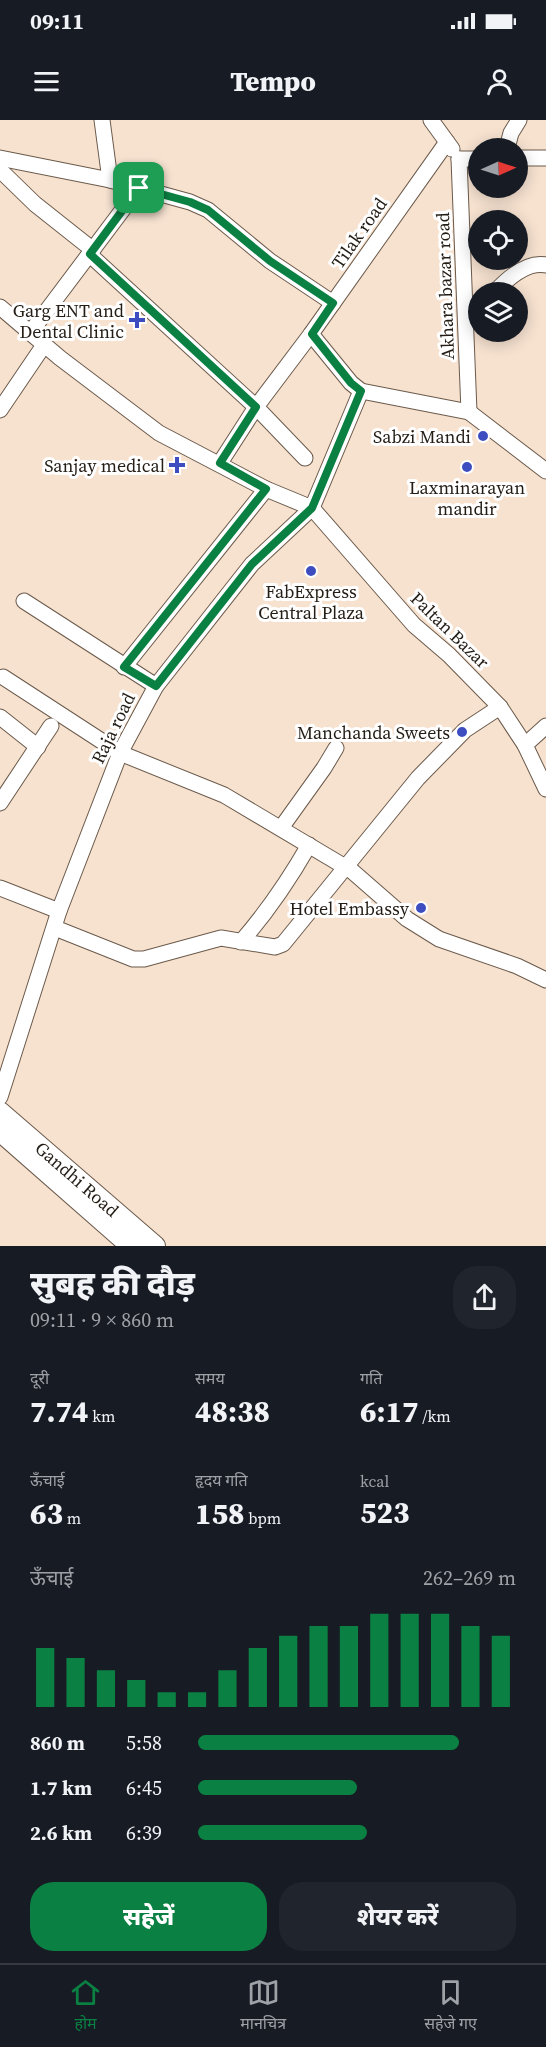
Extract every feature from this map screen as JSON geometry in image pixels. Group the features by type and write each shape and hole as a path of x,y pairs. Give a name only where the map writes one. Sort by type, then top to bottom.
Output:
{"main road":[{"name":"Gandhi Road","path":"0,1127 131,1246"},
{"name":"Gandhi Road","path":"0,1127 155,1246"}],"street":[{"path":"102,120 110,180"},
{"path":"431,120 459,159 468,159"},
{"name":"Tilak road","path":"220,463 256,407 312,334 447,142"},
{"path":"0,158 110,180 190,202 208,210 270,261 333,303"},
{"path":"528,158 546,158"},
{"name":"Akhara bazar road","path":"459,159 470,282"},
{"path":"0,170 256,407 305,458"},
{"path":"30,333 139,188"},
{"path":"503,282 538,264 546,265"},
{"path":"1,308 159,434 220,463 266,489 312,508"},
{"path":"312,334 351,383 361,391 469,412 546,471"},
{"name":"Akhara bazar road","path":"469,412 470,342"},
{"path":"0,410 45,345"},
{"name":"Raja road","path":"0,1097 59,911 120,753 156,686 252,564 312,508 361,391"},
{"path":"124,667 266,489"},
{"name":"Paltan Bazar","path":"312,508 414,626 449,655 500,706 525,745 546,789"},
{"path":"24,601 156,686"},
{"path":"3,677 120,753 224,795 346,867 407,919 439,939 517,966 546,980"},
{"path":"55,928 133,959 144,959 221,938 275,947 284,944 418,778 465,730 500,706"},
{"path":"0,717 38,747"},
{"path":"0,803 6,782 38,747 51,726"},
{"path":"525,745 545,729"},
{"path":"281,828 336,748"},
{"path":"241,942 289,880 309,845"},
{"path":"0,888 59,911"}],"place":[{"name":"Garg ENT and Dental Clinic","path":"137,320"},
{"name":"Sabzi Mandi","path":"483,436"},
{"name":"Sanjay medical","path":"177,465"},
{"name":"Laxminarayan mandir","path":"467,467"},
{"name":"FabExpress Central Plaza","path":"311,571"},
{"name":"Manchanda Sweets","path":"462,732"},
{"name":"Hotel Embassy","path":"421,908"}],"route":[{"path":"139,188 190,202 208,210 270,261 333,303 312,334 351,383 361,391 312,508 252,564 156,686 124,667 266,489 220,463 256,407 90,254 139,188"}]}
